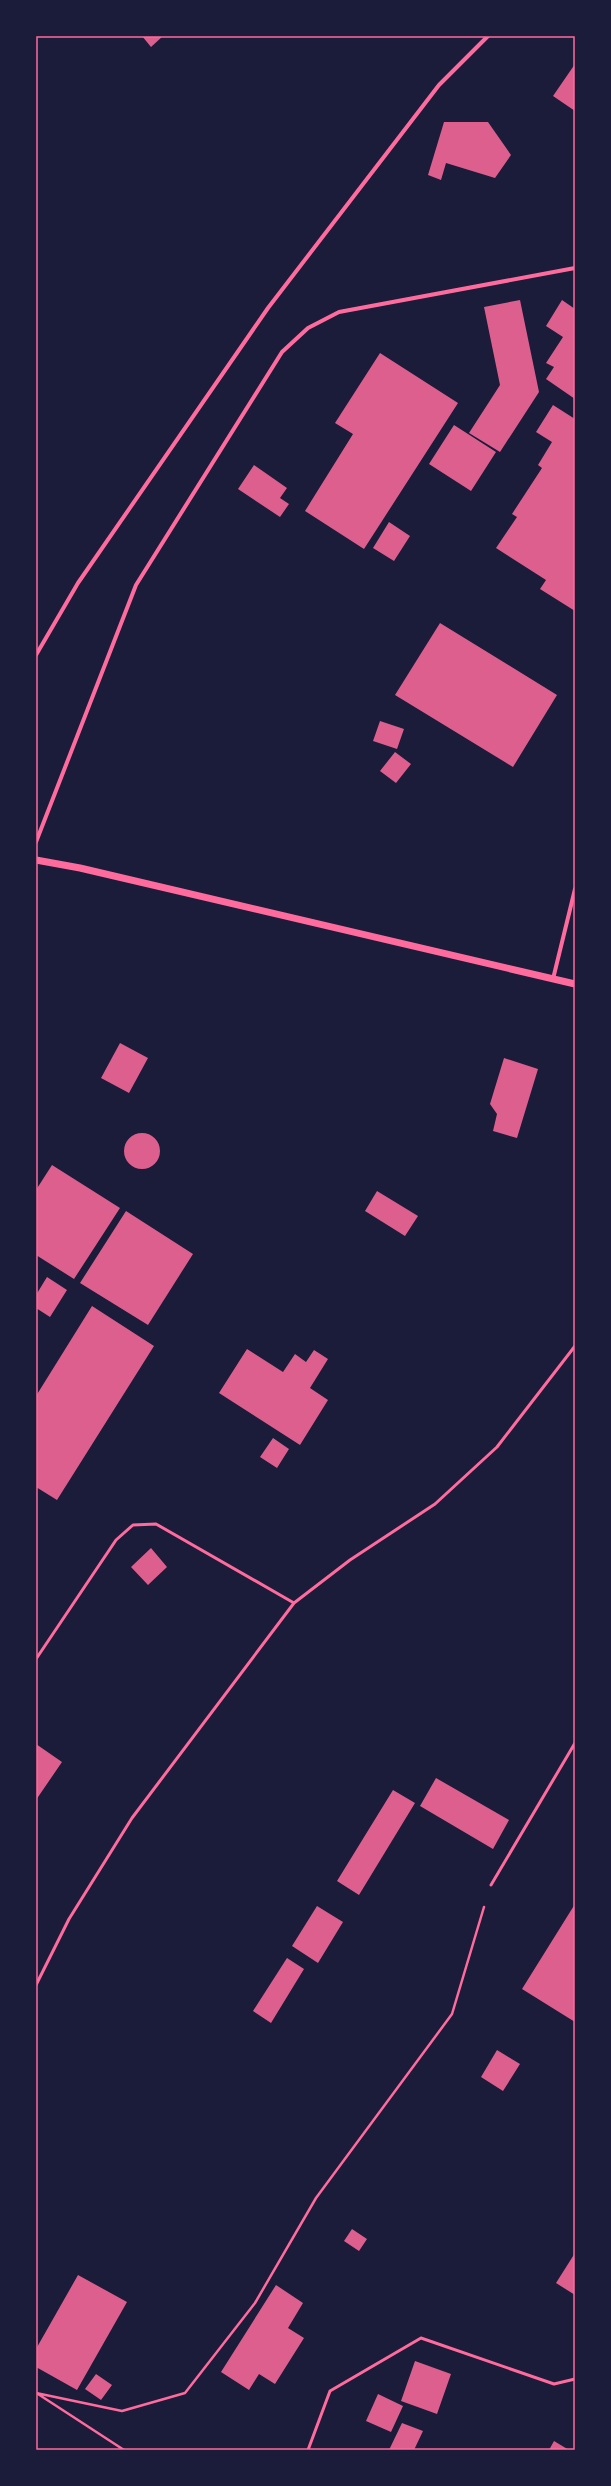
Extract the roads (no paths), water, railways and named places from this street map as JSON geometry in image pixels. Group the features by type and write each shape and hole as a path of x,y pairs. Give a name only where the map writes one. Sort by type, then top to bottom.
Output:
{"street":[{"path":"36,655 78,583 268,308 438,85 488,36"},
{"path":"36,842 136,585 282,352 308,328 339,312 575,268"},
{"path":"36,860 87,870 575,984"},
{"path":"553,979 575,889"}],"lane":[{"path":"36,1985 69,1919 132,1818 294,1603 350,1560 435,1504 497,1447 575,1346"},
{"path":"36,1659 116,1540 133,1525 156,1524 294,1603"},
{"path":"491,1885 575,1743"},
{"path":"308,2450 330,2391 421,2338 554,2384 575,2379"}]}
